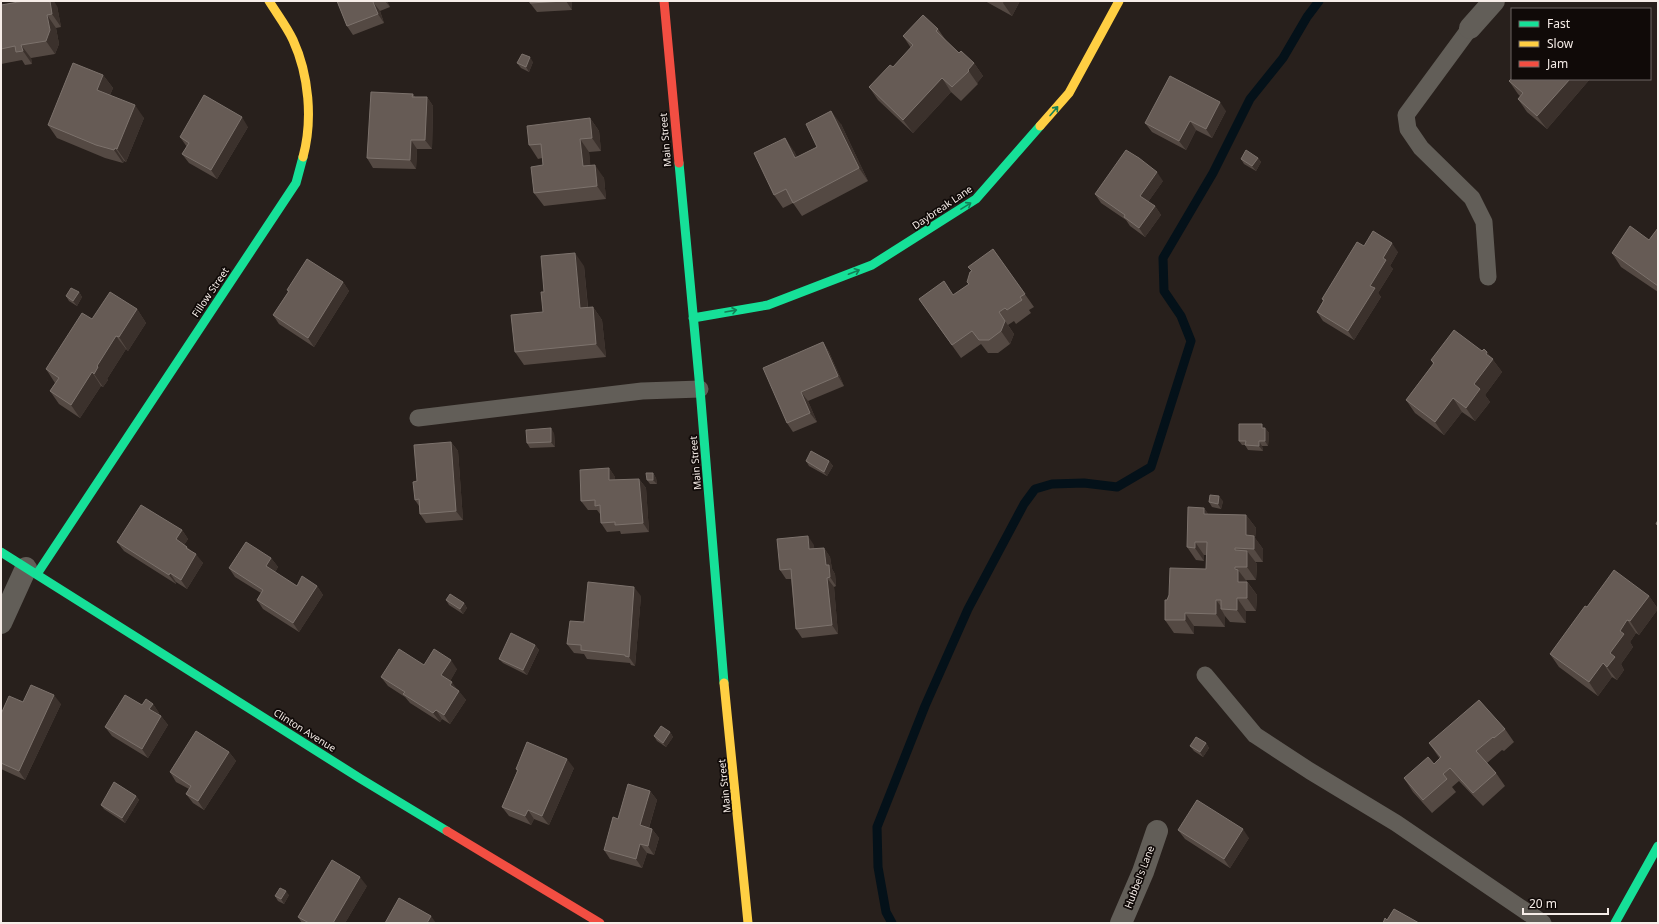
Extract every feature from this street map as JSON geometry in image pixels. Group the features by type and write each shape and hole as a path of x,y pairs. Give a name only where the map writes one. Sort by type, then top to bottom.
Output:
{"street":[{"name":"Fillow Street","path":"32,571 296,183 308,140 308,100 303,68 293,40 269,1"},
{"name":"Main Street","path":"664,1 692,318 700,389 725,690 748,923"},
{"name":"Daybreak Lane","path":"692,318 768,305 872,265 976,199 1069,93 1119,1"},
{"path":"1470,28 1494,1"},
{"name":"Clinton Avenue","path":"1,552 361,779 600,923"},
{"path":"1,623 32,571"},
{"name":"Hubbel's Lane","path":"1121,923 1143,872 1157,831"},
{"path":"1615,923 1658,846"}],"lane":[{"path":"1470,28 1406,115 1408,129 1421,148 1472,198 1484,222 1488,278"},
{"path":"418,418 642,391 700,389"},
{"path":"1205,675 1255,735 1310,771 1396,823 1542,923"}],"building":[{"path":"24,1 50,1 52,14 47,15 50,30 46,41 21,45 23,51 16,52 15,46 1,49 1,5"},
{"path":"337,1 376,1 373,2 378,14 347,26"},
{"path":"530,1 565,1 530,3"},
{"path":"923,15 938,29 936,31 959,53 961,51 974,63 968,70 969,71 952,87 942,78 903,120 869,87 890,65 893,67 913,45 903,36"},
{"path":"522,54 530,57 526,67 517,63"},
{"path":"73,63 103,75 97,90 135,105 117,149 115,148 114,150 96,145 48,125"},
{"path":"1170,76 1220,102 1206,129 1190,121 1179,141 1145,123"},
{"path":"1511,79 1569,80 1537,116 1518,99 1523,93 1509,81"},
{"path":"371,92 413,94 412,97 427,97 425,140 411,140 410,160 367,158"},
{"path":"204,95 242,117 211,170 182,154 189,143 180,137"},
{"path":"831,111 859,168 793,203 786,189 774,195 754,153 785,138 795,158 817,147 806,124"},
{"path":"590,118 592,138 580,139 583,166 595,165 597,186 534,193 531,167 543,165 541,144 529,145 527,126"},
{"path":"1126,150 1157,172 1140,196 1155,206 1139,228 1124,217 1125,215 1095,194"},
{"path":"1246,150 1258,158 1252,166 1241,159"},
{"path":"1630,226 1649,240 1658,228 1658,286 1612,253"},
{"path":"1373,231 1392,243 1383,258 1386,260 1370,286 1375,288 1348,331 1317,312 1324,300 1322,299 1357,242 1364,246"},
{"path":"993,249 1025,294 1020,297 1022,300 1007,310 1005,308 999,312 1005,321 1001,331 989,340 979,340 972,331 952,345 919,299 944,281 953,295 969,284 967,282 970,272 972,271 968,267"},
{"path":"575,253 580,308 593,307 596,344 515,352 511,315 543,312 541,292 544,292 541,256"},
{"path":"307,259 343,282 308,338 273,315 289,291 287,290"},
{"path":"71,288 79,292 73,301 66,296"},
{"path":"110,292 137,309 119,337 116,336 97,366 98,367 94,374 92,372 71,405 50,391 59,378 46,369 82,313 92,319"},
{"path":"1454,330 1482,351 1484,349 1487,352 1486,354 1493,359 1474,384 1480,389 1466,408 1453,398 1435,422 1406,400 1434,363 1431,360"},
{"path":"823,342 838,376 801,392 810,413 787,423 763,368"},
{"path":"1239,424 1262,424 1262,428 1265,428 1265,441 1259,441 1259,446 1245,445 1246,441 1239,441"},
{"path":"551,428 551,442 527,443 526,430"},
{"path":"451,442 456,511 420,514 419,499 415,500 413,482 417,481 414,445"},
{"path":"811,451 829,461 824,472 806,461"},
{"path":"609,468 609,480 639,479 643,523 615,525 615,522 601,523 600,505 595,506 595,500 581,501 580,470"},
{"path":"646,473 653,473 653,480 647,480"},
{"path":"1210,495 1219,496 1218,504 1209,502"},
{"path":"141,505 182,530 176,539 196,554 181,580 170,573 169,575 117,542"},
{"path":"1188,507 1204,508 1204,514 1246,515 1246,535 1254,536 1254,549 1235,548 1235,550 1247,551 1247,567 1235,567 1235,569 1238,570 1238,582 1247,582 1247,598 1237,598 1237,610 1221,609 1221,600 1216,600 1216,614 1185,613 1185,620 1165,620 1165,600 1167,600 1169,595 1170,568 1206,569 1207,542 1195,542 1195,548 1187,547"},
{"path":"808,536 809,549 824,548 826,565 829,565 830,577 827,578 832,625 796,629 791,569 780,570 777,539"},
{"path":"246,542 271,558 266,566 297,586 302,576 317,586 293,623 257,600 263,590 229,568"},
{"path":"1614,570 1649,596 1630,621 1627,620 1620,631 1624,634 1610,653 1615,657 1607,667 1603,663 1589,682 1550,654 1585,606 1587,607"},
{"path":"588,582 634,587 629,657 625,655 581,650 581,645 567,644 570,621 584,622"},
{"path":"450,594 464,603 460,609 446,600"},
{"path":"511,633 535,645 523,670 499,659"},
{"path":"399,649 424,665 434,649 451,660 441,675 452,682 450,685 459,691 444,715 436,710 433,713 403,694 405,692 381,677"},
{"path":"31,685 54,695 19,771 1,763 1,714 9,696 23,702"},
{"path":"125,695 142,705 146,699 153,704 149,709 161,716 142,749 105,727"},
{"path":"1479,700 1505,729 1476,751 1496,773 1473,793 1450,768 1443,774 1447,779 1423,800 1404,778 1428,757 1434,764 1441,757 1429,743"},
{"path":"661,726 670,732 663,743 654,736"},
{"path":"196,731 229,752 198,801 186,794 191,786 170,772"},
{"path":"1196,737 1206,743 1200,752 1190,746"},
{"path":"527,742 567,759 542,816 528,810 525,816 502,807 518,770 516,769"},
{"path":"114,782 136,796 122,818 101,805"},
{"path":"628,784 650,791 640,825 652,829 648,846 640,844 636,859 604,850 613,817 618,819"},
{"path":"1197,800 1243,829 1224,859 1178,830"},
{"path":"332,860 360,877 333,923 309,923 298,917"},
{"path":"280,888 286,891 281,899 275,896"},
{"path":"399,898 431,916 427,923 385,923"},
{"path":"1394,909 1419,923 1383,923 1385,918 1387,920"}],"waterway":[{"path":"892,923 886,912 878,867 877,827 925,706 968,609 1024,504 1035,489 1052,484 1084,483 1117,487 1151,467 1191,341 1181,316 1164,291 1163,258 1213,173 1250,99 1283,58 1307,17 1319,1"}],"traffic: fast":[{"path":"693,318 768,305 872,265 976,199 1040,126"},
{"path":"37,574 296,183 303,157"},
{"path":"679,163 700,389 724,683"},
{"path":"1,552 361,779 447,831"},
{"path":"1615,923 1658,846"}],"traffic: slow":[{"path":"269,1 291,35 303,68 308,98 308,128 303,157"},
{"path":"1040,126 1069,93 1119,1"},
{"path":"724,683 748,923"}],"traffic: jam":[{"path":"664,1 679,163"},
{"path":"447,831 600,923"}]}
